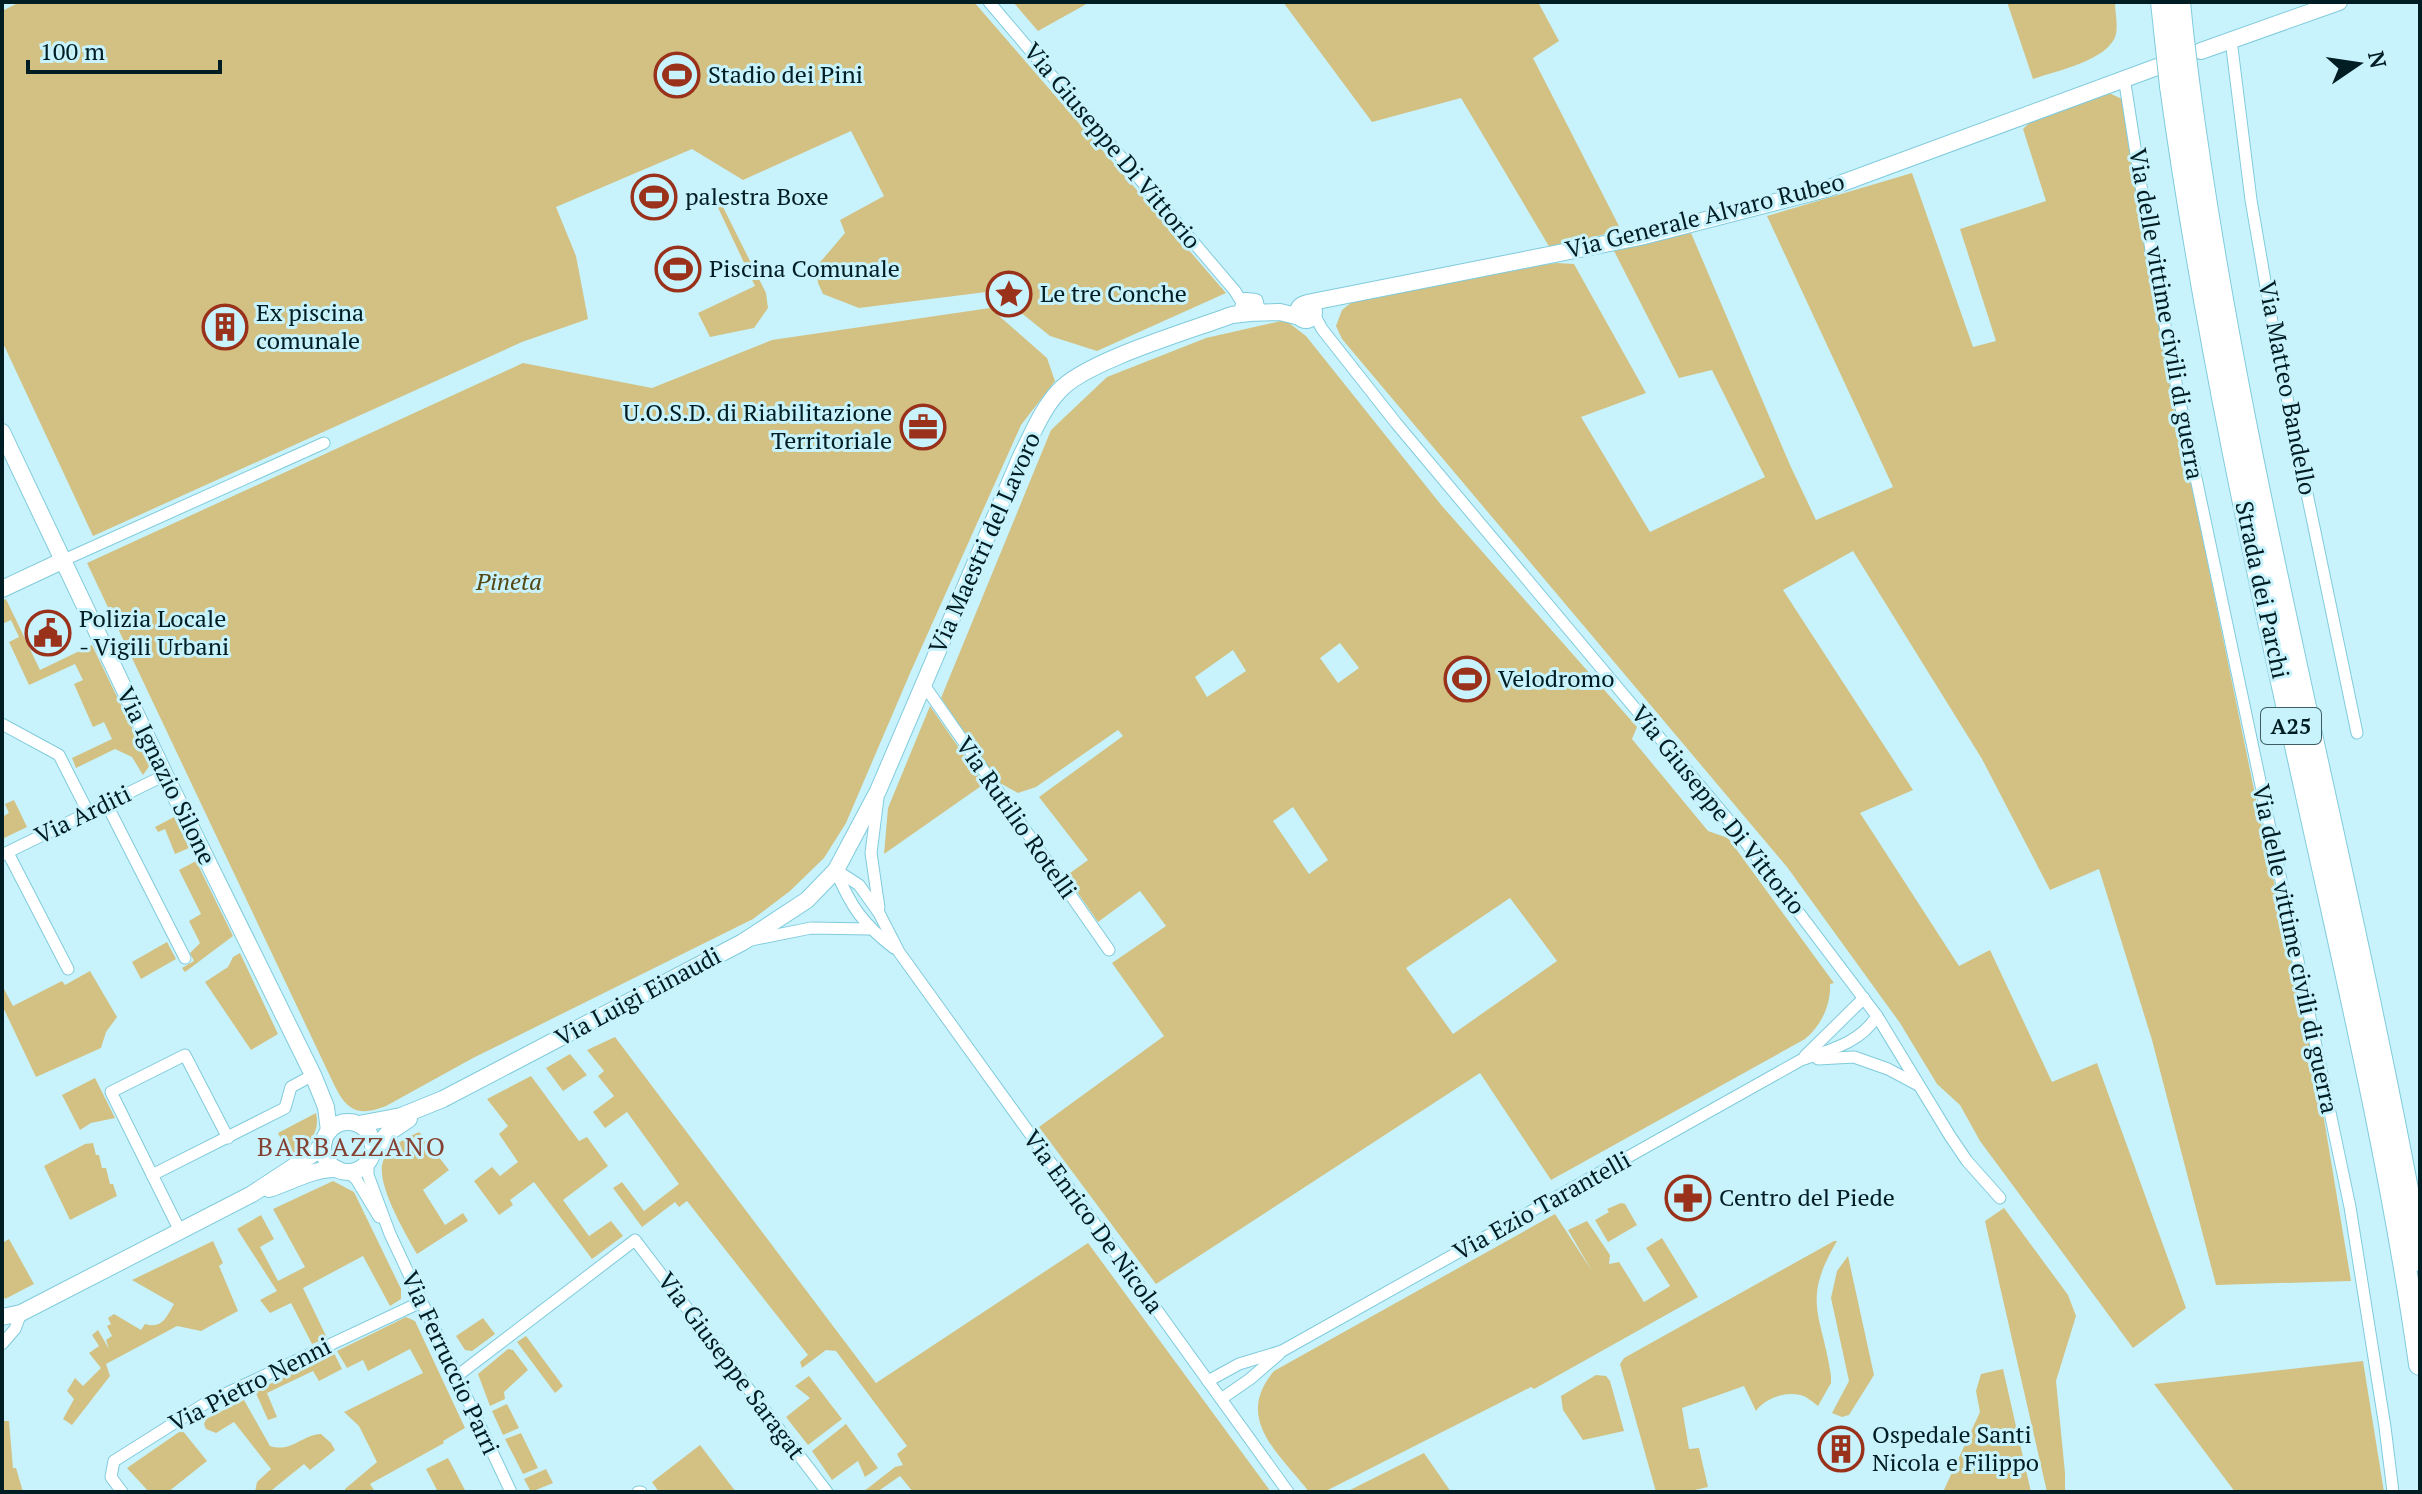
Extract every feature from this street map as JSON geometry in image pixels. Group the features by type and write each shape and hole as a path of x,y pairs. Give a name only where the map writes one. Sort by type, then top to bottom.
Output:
{"highway":[{"name":"Strada dei Parchi","path":"2162,2 2174,35 2197,257 2222,398 2364,1056 2420,1364"},
{"name":"Strada dei Parchi","path":"2174,35 2179,2"},
{"name":"Strada dei Parchi","path":"2180,84 2241,410 2380,1055 2420,1260"}],"street":[{"name":"Via Giuseppe Di Vittorio","path":"989,2 1245,305"},
{"path":"2201,51 2339,2"},
{"name":"Via Matteo Bandello","path":"2231,40 2251,200 2276,345 2357,733"},
{"name":"Via Generale Alvaro Rubeo","path":"1309,314 1334,298 1640,237 1826,189 2157,67"},
{"name":"Via delle vittime civili di guerra","path":"2124,77 2173,369 2350,1207 2393,1492"},
{"name":"Via Maestri del Lavoro","path":"836,870 878,791 1022,454 1044,411 1060,389 1093,368 1245,305 1281,306 1309,314"},
{"name":"Via Giuseppe Di Vittorio","path":"1309,314 1396,423 1731,823 1877,1016 1967,1161 2000,1198"},
{"name":"Via Ignazio Silone","path":"2,432 165,775 313,1075 326,1107 326,1136"},
{"path":"3,585 324,443"},
{"name":"Via Rutilio Rotelli","path":"924,685 1109,950"},
{"path":"2,724 59,755 88,812"},
{"name":"Via Arditi","path":"5,854 165,775"},
{"path":"878,791 871,853 879,913"},
{"path":"106,803 185,958"},
{"path":"5,854 68,969"},
{"path":"836,870 859,885 879,913 899,952"},
{"path":"836,870 847,897 869,929 899,952"},
{"name":"Via Luigi Einaudi","path":"354,1123 401,1116 428,1105 743,942 807,900 836,870"},
{"path":"743,942 811,928 869,929"},
{"name":"Via Enrico De Nicola","path":"899,952 1288,1492"},
{"path":"1801,1060 1864,998"},
{"path":"1801,1060 1840,1047 1868,1031 1877,1016"},
{"path":"180,1231 111,1092 185,1055 228,1138"},
{"path":"1801,1060 1854,1057 1888,1069 1920,1086"},
{"name":"Via Ezio Tarantelli","path":"1282,1351 1801,1060"},
{"path":"152,1175 285,1108 291,1087 313,1075"},
{"name":"Via Ignazio Silone","path":"313,1075 354,1123"},
{"name":"Via Luigi Einaudi","path":"370,1158 388,1133 428,1105"},
{"path":"2,1317 21,1313 252,1194 316,1152 334,1126 354,1123 371,1136 370,1158 362,1168 342,1171 323,1168 294,1182 252,1194"},
{"path":"326,1136 325,1158 342,1171"},
{"name":"Via Ferruccio Parri","path":"370,1158 368,1175 390,1234 511,1492"},
{"name":"Via Ferruccio Parri","path":"342,1171 356,1179 390,1234"},
{"name":"Via Giuseppe Saragat","path":"457,1376 635,1240 827,1492"},
{"name":"Via Pietro Nenni","path":"122,1492 111,1477 114,1461 183,1416 244,1384 421,1302"},
{"path":"2,1344 15,1329 21,1313"},
{"path":"1208,1381 1239,1364 1282,1351"},
{"path":"1221,1399 1282,1351"}],"green space":[{"path":"20,2 974,2 1226,293 1097,351 1050,336 994,291 859,308 823,294 816,267 845,233 840,220 884,196 851,131 743,180 692,149 556,207 576,256 588,319 522,342 93,536 2,341 2,11"},
{"path":"1013,2 1090,2 1038,31"},
{"path":"1283,2 1538,2 1559,41 1533,58 1621,230 1550,248 1461,98 1372,122"},
{"path":"2007,2 2115,2 2116,34 2112,43 2093,58 2033,79"},
{"path":"2109,93 2122,99 2161,336 2257,804 2317,1077 2351,1281 2216,1285 2152,1040 2099,869 2050,890 1982,759 1853,551 1783,590 1913,790 1860,813 1959,966 1990,950 2052,1082 2097,1063 2186,1308 2133,1348 1980,1141 1960,1105 1937,1084 1900,1023 1787,867 1342,339 1336,326 1342,310 1357,298 1502,271 1557,263 1574,264 1646,393 1581,417 1650,532 1765,477 1712,370 1679,378 1614,251 1691,233 1816,520 1893,487 1767,216 1912,173 1973,347 1996,341 1960,229 2046,201 2023,129 2029,123"},
{"path":"717,195 766,293 768,308 754,328 710,337 698,313 755,286 713,197"},
{"name":"Pineta","path":"990,308 1047,358 1055,381 1021,425 846,823 824,858 790,891 753,919 473,1058 386,1106 364,1111 350,1106 334,1085 87,563 523,363 652,388 772,340"},
{"path":"1285,320 1306,336 1442,506 1637,727 1632,739 1708,831 1728,838 1834,983 1830,984 1824,1014 1805,1039 1551,1180 1480,1073 1156,1284 1039,1127 1164,1036 1112,963 1166,926 1140,891 1098,922 1066,876 1088,860 1039,797 1123,736 1118,730 1036,787 1018,793 998,782 941,698 1051,430 1107,377 1206,338","holes":["1340,643 1359,668 1338,683 1320,658","1233,650 1246,671 1207,697 1195,677","1293,807 1328,860 1309,874 1273,821","1510,898 1557,961 1453,1034 1406,968"]},
{"path":"6,599 40,670 92,645 150,765 143,775 132,757 115,749 76,768 72,758 112,739 104,722 93,727 74,684 83,680 75,664 29,685 9,642 19,637 11,620 2,624 2,601"},
{"path":"930,706 984,784 884,854 888,808"},
{"path":"14,800 27,827 2,839 2,817 9,813 5,804"},
{"path":"174,817 189,848 175,854 165,829 158,832 155,827"},
{"path":"196,861 233,936 185,972 182,968 194,961 190,953 200,943 189,921 201,914 179,870"},
{"path":"167,942 176,959 141,979 132,962"},
{"path":"240,953 278,1034 251,1050 205,982 228,967 233,957"},
{"path":"90,971 117,1017 106,1032 101,1048 36,1077 2,1005 2,985 13,1006 62,981 65,985"},
{"path":"615,1037 876,1383 1088,1243 1271,1492 913,1492 900,1476 877,1492 863,1492 895,1467 903,1465 897,1454 907,1446 836,1351 826,1350 802,1368 800,1362 808,1355 687,1201 679,1207 675,1202 642,1227 613,1188 622,1182 644,1211 679,1184 627,1112 605,1128 593,1112 614,1096 598,1076 604,1071 587,1050"},
{"path":"570,1054 587,1075 563,1091 546,1068"},
{"path":"531,1076 579,1141 587,1137 608,1166 563,1200 589,1236 611,1221 623,1236 592,1259 534,1182 510,1200 513,1205 499,1215 474,1181 492,1167 500,1176 518,1162 499,1134 508,1126 487,1099"},
{"path":"95,1078 115,1118 91,1123 80,1130 62,1095"},
{"path":"316,1113 314,1134 289,1156 278,1133"},
{"path":"419,1132 449,1170 423,1190 445,1225 463,1213 468,1221 417,1254 392,1207 382,1168 391,1150"},
{"path":"93,1143 117,1196 70,1220 44,1166 85,1144"},
{"path":"333,1181 354,1192 401,1289 401,1299 390,1306 363,1256 303,1288 327,1338 312,1344 291,1303 270,1313 260,1300 277,1291 237,1229 261,1215 274,1239 260,1247 278,1281 305,1267 273,1209"},
{"path":"1625,1204 1637,1225 1608,1242 1595,1220 1609,1212 1607,1209"},
{"path":"2004,1208 2068,1295 2076,1316 2056,1381 2065,1492 2047,1492 1985,1221"},
{"path":"1555,1214 1592,1271 1568,1230 1587,1221 1610,1255 1609,1264 1619,1262 1644,1302 1670,1286 1646,1248 1662,1238 1698,1297 1534,1389 1531,1387 1324,1492 1309,1492 1274,1450 1259,1420 1258,1405 1263,1388 1274,1371"},
{"path":"9,1239 34,1284 5,1299 2,1293 2,1243"},
{"path":"213,1241 223,1263 219,1266 238,1311 201,1331 177,1326 106,1364 110,1376 72,1425 63,1419 74,1399 67,1391 75,1378 83,1386 101,1368 89,1353 99,1346 92,1335 98,1330 109,1349 106,1340 112,1336 107,1326 111,1324 108,1318 114,1314 141,1330 145,1324 160,1324 174,1304 132,1280"},
{"path":"1837,1241 1826,1262 1817,1294 1819,1322 1831,1376 1831,1383 1818,1406 1802,1396 1788,1394 1769,1400 1756,1411 1744,1386 1682,1408 1689,1449 1699,1448 1708,1487 1686,1492 1656,1492 1620,1364 1624,1358"},
{"path":"1848,1256 1874,1375 1849,1415 1842,1417 1832,1413 1849,1381 1831,1298 1837,1271"},
{"path":"406,1317 415,1321 465,1428 370,1484 375,1492 347,1492 345,1489 377,1462 359,1426 344,1412 423,1373 410,1349 368,1371 363,1360 347,1368 337,1351"},
{"path":"483,1318 495,1334 472,1351 465,1350 456,1336"},
{"path":"526,1336 563,1386 555,1393 517,1342"},
{"path":"508,1349 513,1350 528,1370 504,1392 505,1399 490,1406 478,1374"},
{"path":"334,1353 342,1369 319,1381 313,1371 267,1393 277,1417 268,1420 255,1391"},
{"path":"2363,1361 2384,1492 2235,1492 2154,1384"},
{"path":"2003,1369 2031,1492 1943,1492 1980,1412 1976,1391 1981,1374"},
{"path":"1596,1375 1606,1376 1610,1381 1624,1431 1583,1440 1563,1410 1561,1396"},
{"path":"809,1376 842,1419 808,1445 786,1417 810,1398 795,1386"},
{"path":"244,1400 270,1446 291,1446 321,1434 335,1450 310,1470 304,1464 273,1492 255,1492 257,1482 271,1469 234,1422 216,1433 206,1429 204,1424 206,1419"},
{"path":"507,1404 519,1428 503,1435 492,1411"},
{"path":"2,1421 9,1421 13,1468 16,1468 23,1492 2,1490"},
{"path":"846,1424 878,1468 865,1477 858,1461 832,1480 812,1451"},
{"path":"182,1430 207,1461 168,1492 149,1492 127,1468"},
{"path":"521,1433 538,1468 523,1474 505,1439"},
{"path":"700,1445 736,1492 659,1492 652,1482"},
{"path":"1424,1453 1451,1492 1346,1492"},
{"path":"448,1458 466,1492 438,1492 426,1469"},
{"path":"546,1469 553,1483 531,1492 524,1479"}],"place":[{"name":"Stadio dei Pini","path":"677,75"},
{"name":"palestra Boxe","path":"654,197"},
{"name":"Piscina Comunale","path":"678,269"},
{"name":"Le tre Conche","path":"1009,294"},
{"name":"Ex piscina comunale","path":"225,327"},
{"name":"U.O.S.D. di Riabilitazione Territoriale","path":"923,427"},
{"name":"Polizia Locale - Vigili Urbani","path":"48,633"},
{"name":"Velodromo","path":"1467,679"},
{"name":"Centro del Piede","path":"1688,1198"},
{"name":"Ospedale Santi Nicola e Filippo","path":"1841,1449"}],"district":[{"name":"BARBAZZANO","path":"352,1147"}]}
